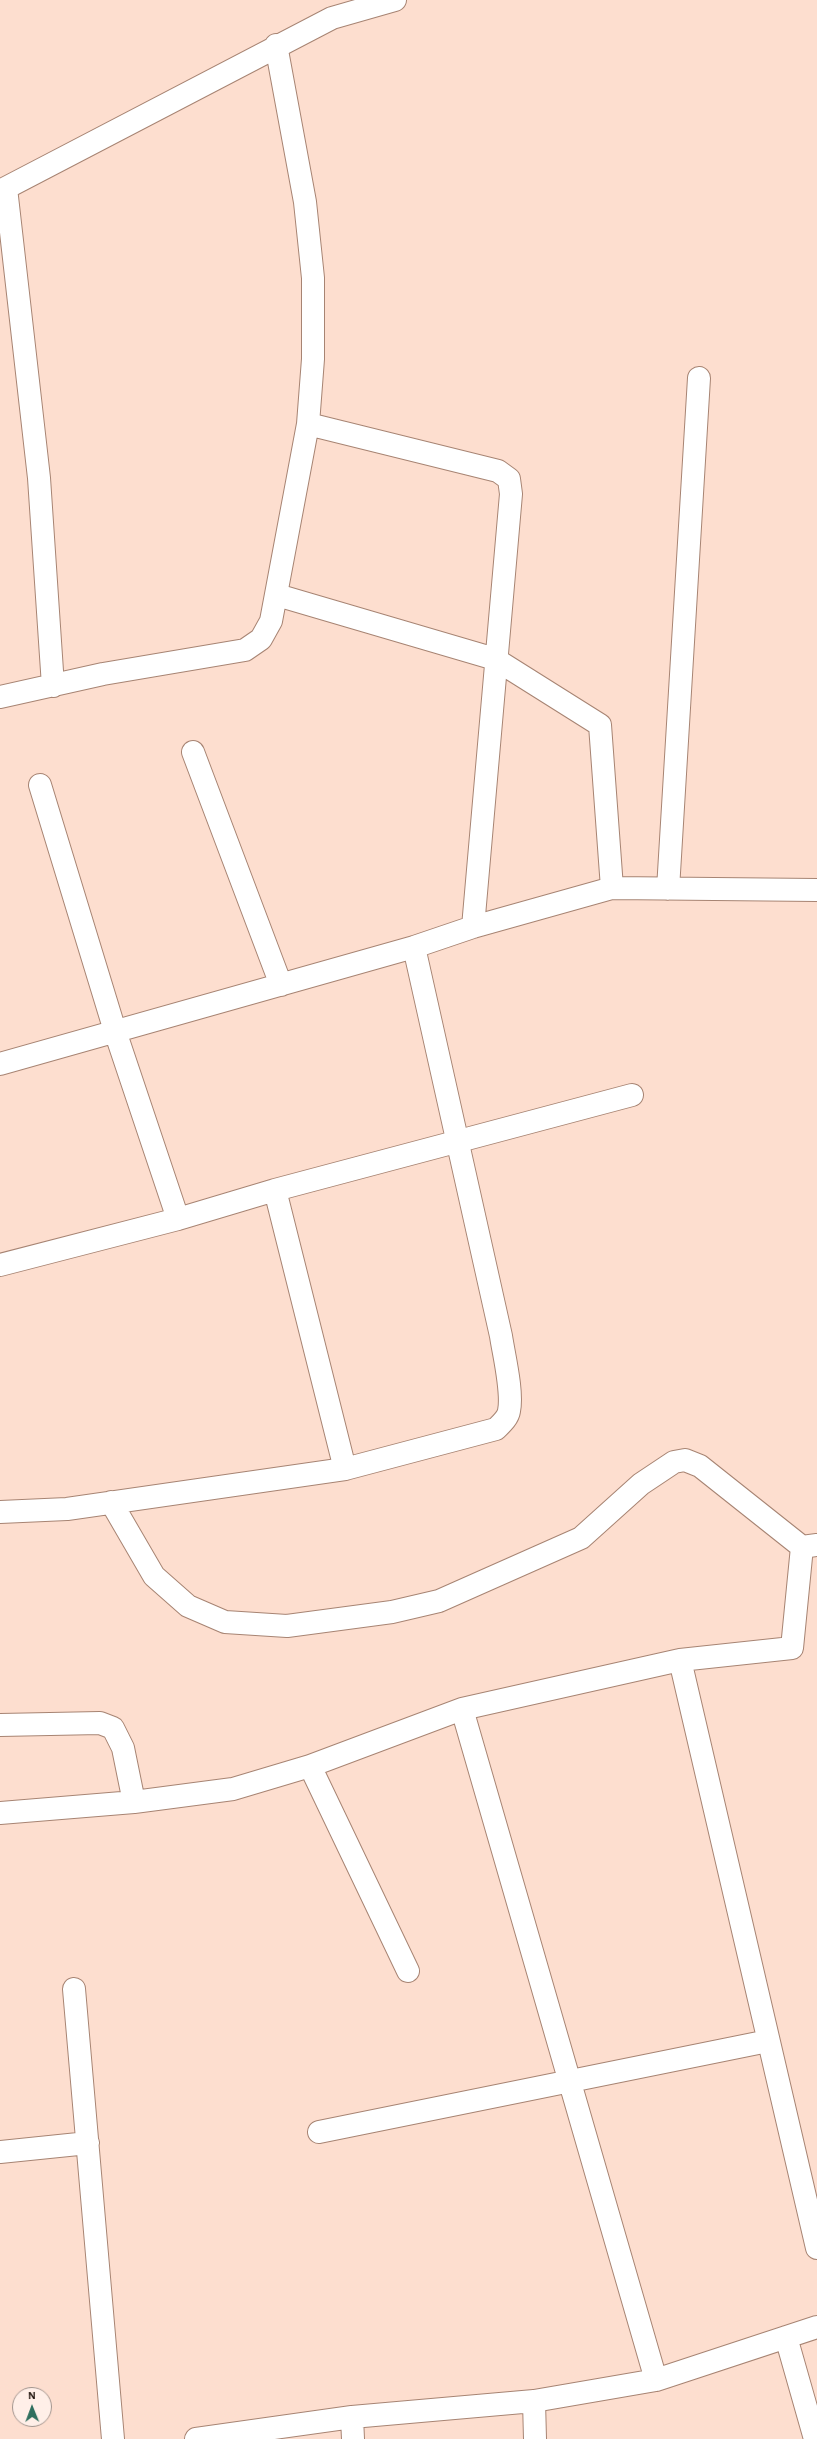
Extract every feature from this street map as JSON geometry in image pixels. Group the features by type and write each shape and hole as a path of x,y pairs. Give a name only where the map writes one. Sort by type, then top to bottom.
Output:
{"street":[{"path":"53,686 39,478 3,189 276,45 332,18 344,7 395,0"},
{"path":"0,697 102,674 245,650 260,639 271,621 308,424 313,359 314,278 305,202 276,45"},
{"path":"668,889 698,378"},
{"path":"308,424 498,471 509,479 511,494 495,659 473,927"},
{"path":"277,595 495,659 600,725 612,888"},
{"path":"193,752 281,985"},
{"path":"40,785 116,1031 178,1219"},
{"path":"0,1064 414,947 473,927 612,888 817,890"},
{"path":"0,1512 67,1509 345,1469 496,1429 509,1412 501,1336 459,1141 414,947"},
{"path":"0,1265 178,1219 275,1190 632,1096"},
{"path":"275,1190 345,1469"},
{"path":"0,1813 134,1802 233,1789 310,1766 462,1709 680,1660 792,1648 809,1546 700,1466 685,1460 674,1462 641,1484 582,1538 439,1601 392,1612 287,1626 225,1622 188,1606 154,1576 111,1502"},
{"path":"680,1660 817,2248"},
{"path":"462,1709 656,2380"},
{"path":"0,1725 100,1723 113,1728 123,1748 134,1802"},
{"path":"310,1766 408,1971"},
{"path":"74,1989 113,2439"},
{"path":"319,2132 768,2041"},
{"path":"0,2152 88,2143"},
{"path":"196,2439 352,2417 534,2401 656,2380 817,2327"},
{"path":"786,2337 815,2439"},
{"path":"534,2401 535,2439"},
{"path":"352,2417 353,2439"}]}
